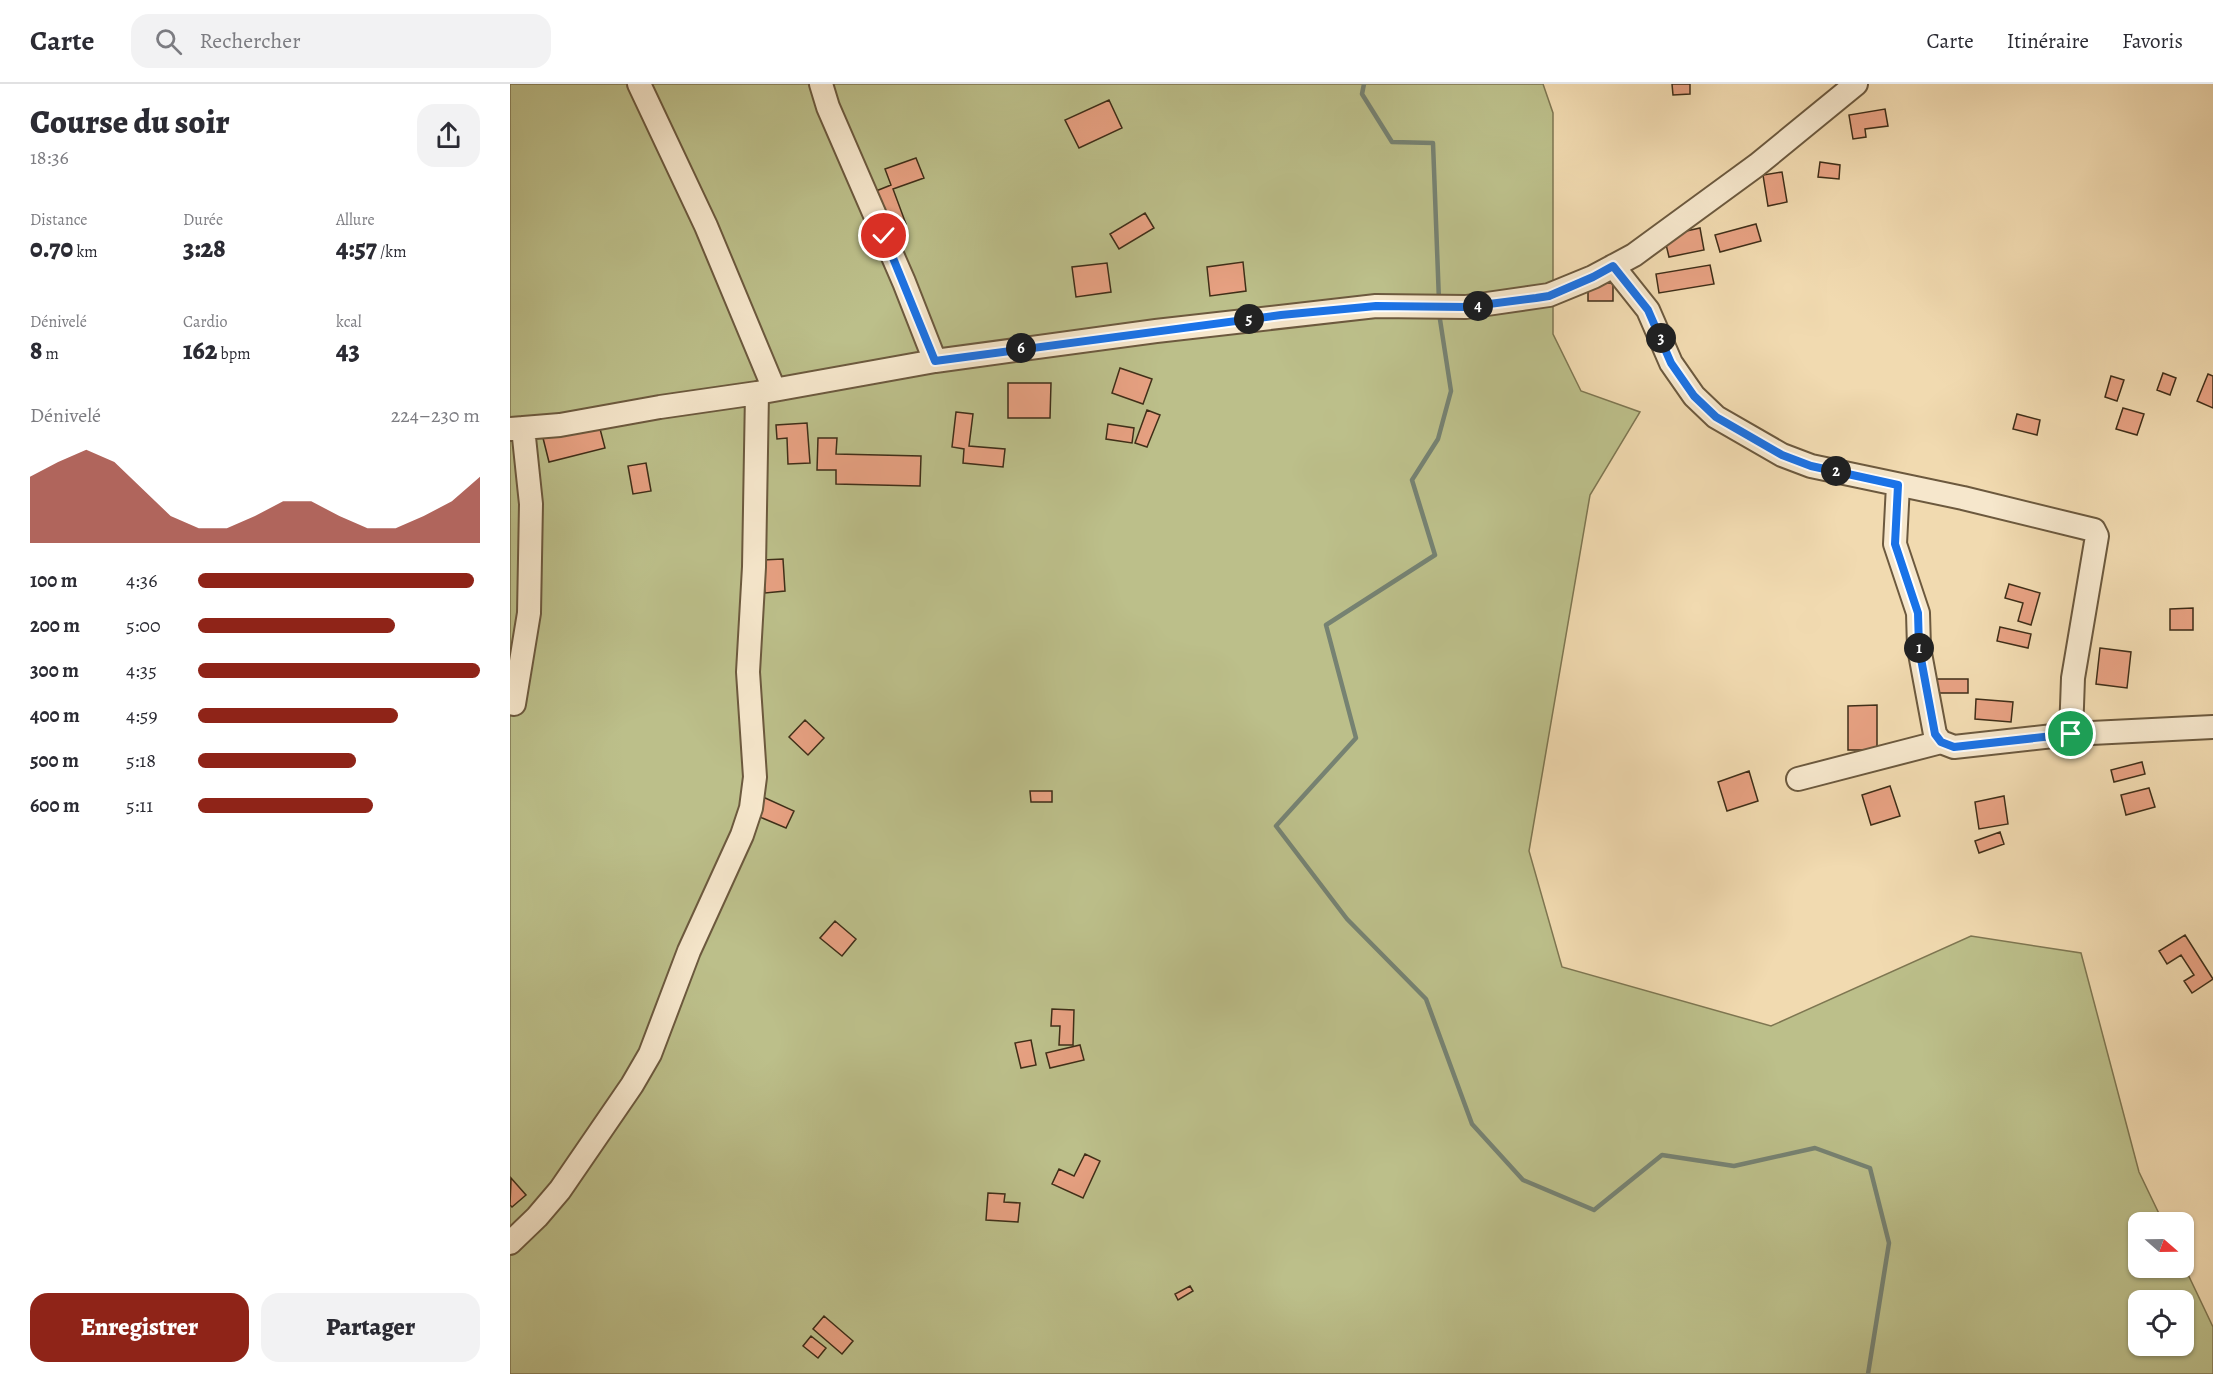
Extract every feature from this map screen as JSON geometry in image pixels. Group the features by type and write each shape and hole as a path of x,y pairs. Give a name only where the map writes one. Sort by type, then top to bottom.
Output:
{"street":[{"path":"510,1243 560,1190 632,1085 650,1054 689,951 742,835 751,808 755,777 748,672 766,391 720,257 639,84"},
{"path":"821,84 828,107 904,282 935,361"},
{"path":"514,704 529,613 531,504 516,429 560,425 935,361 1281,315 1376,306 1466,307 1536,298 1584,281 1634,255 1757,165 1856,84"},
{"path":"1613,266 1648,310 1671,363 1694,396 1716,417 1782,455 1811,466 1963,498 2094,530 2097,536 2073,678 2071,734"},
{"path":"1898,485 1895,544 1918,613 1919,648 1935,734 1941,742 1954,747 2071,734 2213,727"},
{"path":"1798,779 1941,742"}],"green space":[{"path":"510,84 1543,84 1553,113 1553,334 1581,391 1640,412 1590,495 1529,851 1562,967 1771,1026 1971,936 2081,953 2139,1172 2158,1212 2128,1212 2128,1278 2190,1278 2213,1327 2213,1374 510,1374"}],"building":[{"path":"1672,84 1690,84 1690,94 1673,95"},
{"path":"1109,100 1122,128 1079,148 1065,120"},
{"path":"1885,109 1888,126 1865,129 1866,137 1853,139 1849,115"},
{"path":"916,158 924,178 893,189 906,224 890,230 876,191 891,185 885,169"},
{"path":"1820,162 1840,165 1839,179 1818,177"},
{"path":"1782,172 1787,202 1768,206 1763,175"},
{"path":"1145,213 1154,228 1119,249 1110,234"},
{"path":"1756,224 1761,241 1720,252 1715,235"},
{"path":"1700,228 1704,250 1669,257 1664,236"},
{"path":"1243,262 1246,291 1210,296 1207,267"},
{"path":"1107,263 1111,292 1076,297 1072,267"},
{"path":"1710,265 1714,284 1659,293 1656,274"},
{"path":"1588,283 1613,283 1613,301 1588,301"},
{"path":"1120,368 1152,379 1143,404 1112,393"},
{"path":"2163,373 2176,378 2170,395 2157,390"},
{"path":"2208,374 2213,376 2213,408 2197,401"},
{"path":"2111,376 2124,380 2117,401 2105,397"},
{"path":"1008,383 1051,383 1050,418 1008,418"},
{"path":"2123,408 2144,414 2137,435 2116,429"},
{"path":"1147,410 1160,415 1147,447 1135,443"},
{"path":"956,412 973,414 969,446 1005,449 1003,467 963,463 964,449 952,447"},
{"path":"2017,414 2040,420 2037,435 2013,429"},
{"path":"807,423 810,463 788,464 787,438 777,439 776,425"},
{"path":"1108,424 1134,428 1132,443 1106,439"},
{"path":"599,425 605,448 549,462 542,434"},
{"path":"818,438 837,438 836,454 921,456 920,486 836,484 836,470 817,470"},
{"path":"646,463 651,491 633,494 628,466"},
{"path":"783,559 785,591 765,593 762,560"},
{"path":"2009,584 2040,593 2031,625 2018,621 2023,603 2005,598"},
{"path":"2193,608 2193,630 2170,630 2170,609"},
{"path":"2000,627 2031,634 2028,648 1997,641"},
{"path":"2100,648 2131,652 2127,688 2096,684"},
{"path":"1933,679 1968,679 1968,693 1933,693"},
{"path":"1976,699 2013,702 2011,722 1975,719"},
{"path":"1877,705 1877,750 1848,750 1848,706"},
{"path":"805,720 824,738 808,755 789,737"},
{"path":"2142,762 2145,774 2114,782 2111,770"},
{"path":"1749,771 1758,801 1727,811 1718,782"},
{"path":"1890,786 1900,816 1871,825 1862,795"},
{"path":"2149,788 2155,807 2126,815 2121,795"},
{"path":"1030,791 1052,791 1052,802 1031,802"},
{"path":"2004,796 2008,824 1979,829 1975,802"},
{"path":"763,797 794,811 786,828 755,815"},
{"path":"2000,832 2004,844 1979,853 1975,841"},
{"path":"835,921 856,939 842,956 820,938"},
{"path":"2185,935 2213,979 2192,993 2184,981 2194,975 2181,955 2167,964 2159,951"},
{"path":"1052,1009 1074,1010 1073,1045 1059,1045 1060,1026 1051,1026"},
{"path":"1031,1040 1036,1065 1021,1068 1015,1043"},
{"path":"1080,1045 1084,1060 1050,1068 1046,1053"},
{"path":"1085,1154 1100,1161 1083,1198 1052,1184 1059,1169 1074,1176"},
{"path":"511,1178 526,1195 512,1207 510,1205"},
{"path":"988,1193 1005,1194 1004,1202 1020,1203 1018,1222 986,1220"},
{"path":"1190,1286 1193,1291 1178,1300 1175,1294"},
{"path":"824,1316 853,1341 842,1354 813,1329"},
{"path":"811,1336 826,1348 818,1358 803,1346"}],"waterway":[{"path":"1364,84 1362,94 1392,142 1433,143 1439,301"},
{"path":"1439,313 1451,391 1438,439 1412,480 1435,555 1326,625 1356,738 1276,826 1347,919 1426,999 1472,1124 1523,1180 1594,1210 1662,1155 1734,1166 1815,1148 1870,1168 1889,1243 1868,1374"}],"route":[{"path":"884,236 935,361 1281,315 1376,306 1466,307 1536,298 1549,296 1613,266 1648,310 1657,326 1671,363 1694,396 1716,417 1782,455 1811,466 1898,485 1895,544 1918,613 1919,648 1935,734 1941,742 1954,747 2071,734"}]}
